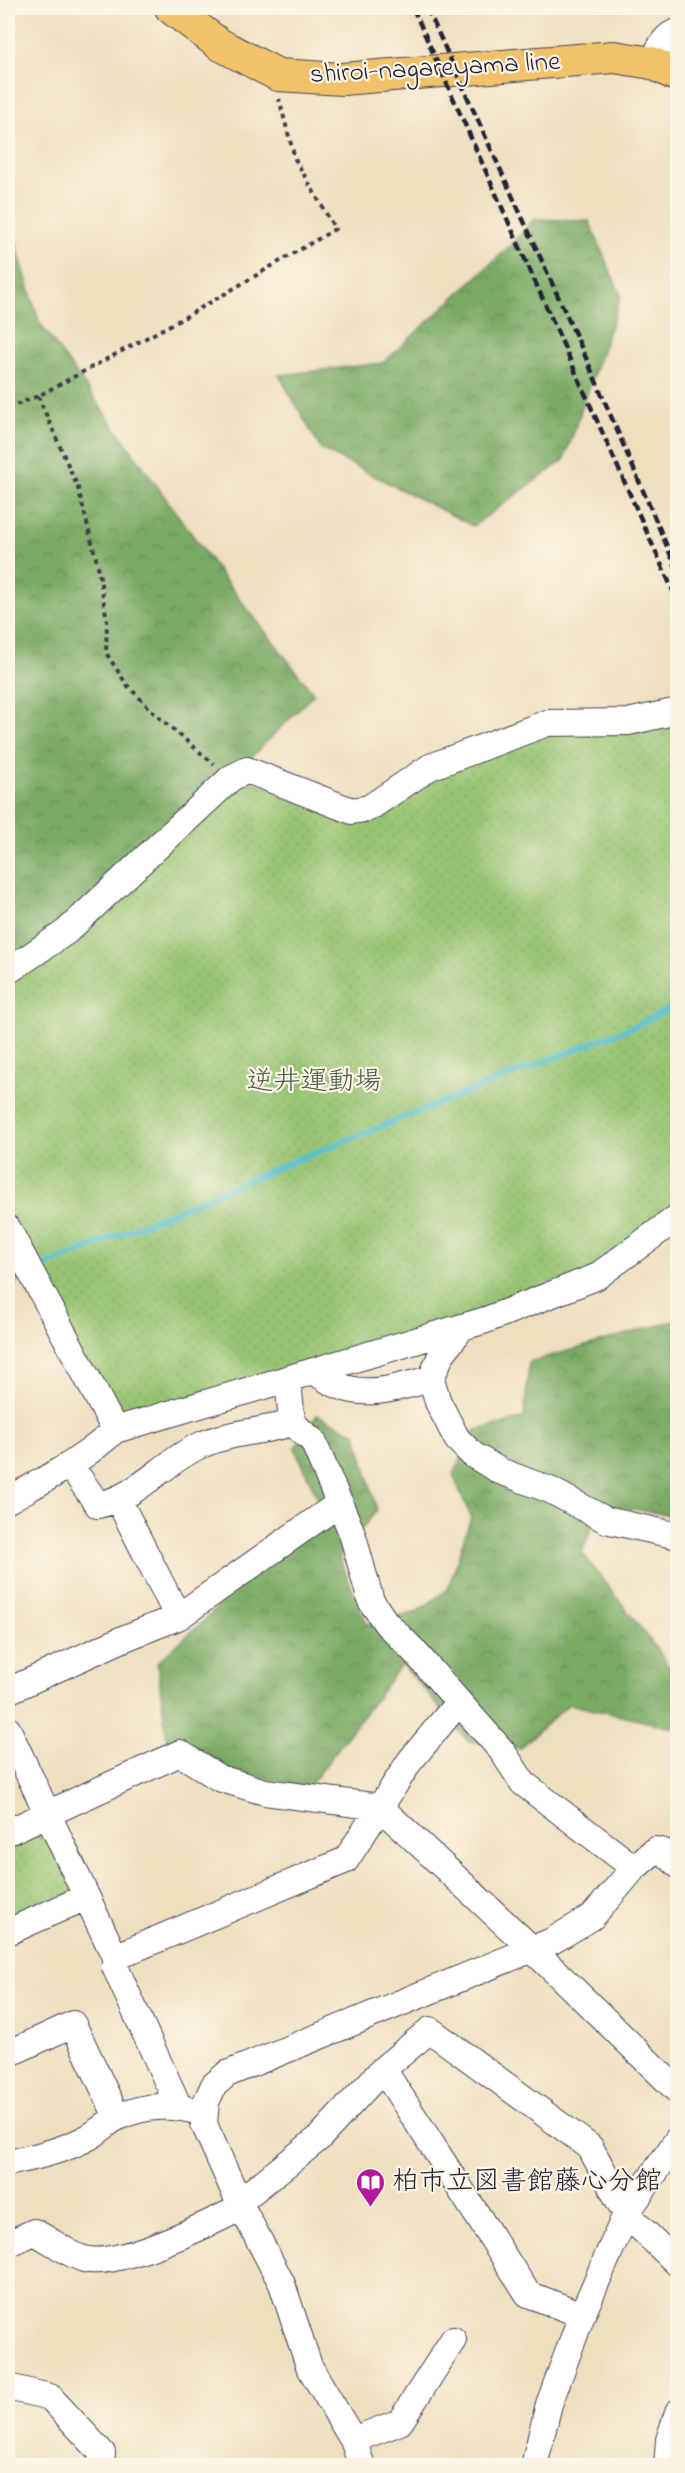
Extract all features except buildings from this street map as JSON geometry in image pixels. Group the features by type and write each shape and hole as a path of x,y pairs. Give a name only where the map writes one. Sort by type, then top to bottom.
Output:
{"main road":[{"name":"shiroi-nagareyama line","path":"171,8 219,44 279,75 342,79 614,57 665,69"}],"street":[{"path":"665,69 662,44 672,33 678,32"},
{"path":"8,971 66,932 231,778 247,770 352,812 369,808 430,767 547,723 628,722 678,711"},
{"path":"8,1500 70,1465 99,1446 115,1430 460,1330 596,1277 678,1217"},
{"path":"8,1229 115,1430"},
{"path":"460,1330 441,1355 431,1379 456,1439 473,1455 500,1471 550,1490 606,1520 678,1536"},
{"path":"316,1372 334,1386 354,1392 389,1389 431,1379"},
{"path":"288,1380 292,1423 313,1441 340,1503 371,1600 386,1623 502,1750 523,1783 634,1868"},
{"path":"70,1465 98,1505 119,1501 203,1444 236,1435 267,1431 292,1423"},
{"path":"119,1501 178,1617"},
{"path":"8,1691 125,1638 178,1617 340,1503"},
{"path":"115,1957 346,1860 410,1761 458,1703"},
{"path":"8,1730 115,1957 116,1967 178,2105"},
{"path":"8,1832 180,1753 219,1778 265,1792 380,1807 531,1948 678,2091"},
{"path":"362,2466 354,2440 309,2366 282,2284 240,2205 204,2124 204,2113 214,2085 227,2074 552,1941 592,1917 634,1868 655,1850 664,1852 678,1865"},
{"path":"8,1932 86,1897"},
{"path":"8,2054 73,2024 117,2117"},
{"path":"8,2244 34,2232 82,2259 103,2259 172,2241 240,2205 319,2138 383,2069 430,2030 590,2147 626,2214 678,2264"},
{"path":"383,2069 528,2294 582,2314"},
{"path":"8,2163 46,2155 87,2138 117,2117 156,2107 178,2105 204,2113"},
{"path":"541,2465 544,2419 582,2314 626,2214 678,2139"},
{"path":"354,2440 400,2422 453,2340"},
{"path":"8,2387 50,2397 102,2453 101,2466"},
{"path":"667,2466 669,2440 678,2412"}],"path":[{"path":"8,408 38,396 187,316 335,229 295,159 279,106 279,75"},
{"path":"38,396 78,488 99,566 107,621 106,653 127,685 156,715 231,778"}],"green space":[{"path":"8,216 39,322 221,575 314,694 13,997 8,996"},
{"path":"534,219 589,221 621,296 564,460 473,526 321,449 279,375 383,363 510,246"},
{"name":"逆井運動場","path":"677,711 677,1217 596,1277 115,1430 8,1218 8,976 231,778 369,808 547,723"},
{"path":"677,1320 677,1516 600,1504 582,1553 660,1653 677,1680 677,1719 673,1728 569,1704 520,1748 468,1741 402,1664 309,1787 225,1770 167,1739 157,1663 208,1617 319,1501 295,1448 317,1415 356,1433 377,1510 339,1557 367,1624 415,1613 448,1589 471,1517 453,1475 474,1431 524,1418 529,1362"},
{"path":"36,1835 50,1840 74,1893 8,1926 8,1848"}],"waterway":[{"path":"38,1269 294,1161 632,1027 678,1005"},
{"path":"8,1286 25,1275"}],"railway":[{"path":"413,8 678,602"},
{"path":"427,8 586,358 678,572"}],"place":[{"name":"柏市立図書館藤心分館","path":"371,2208"}]}
